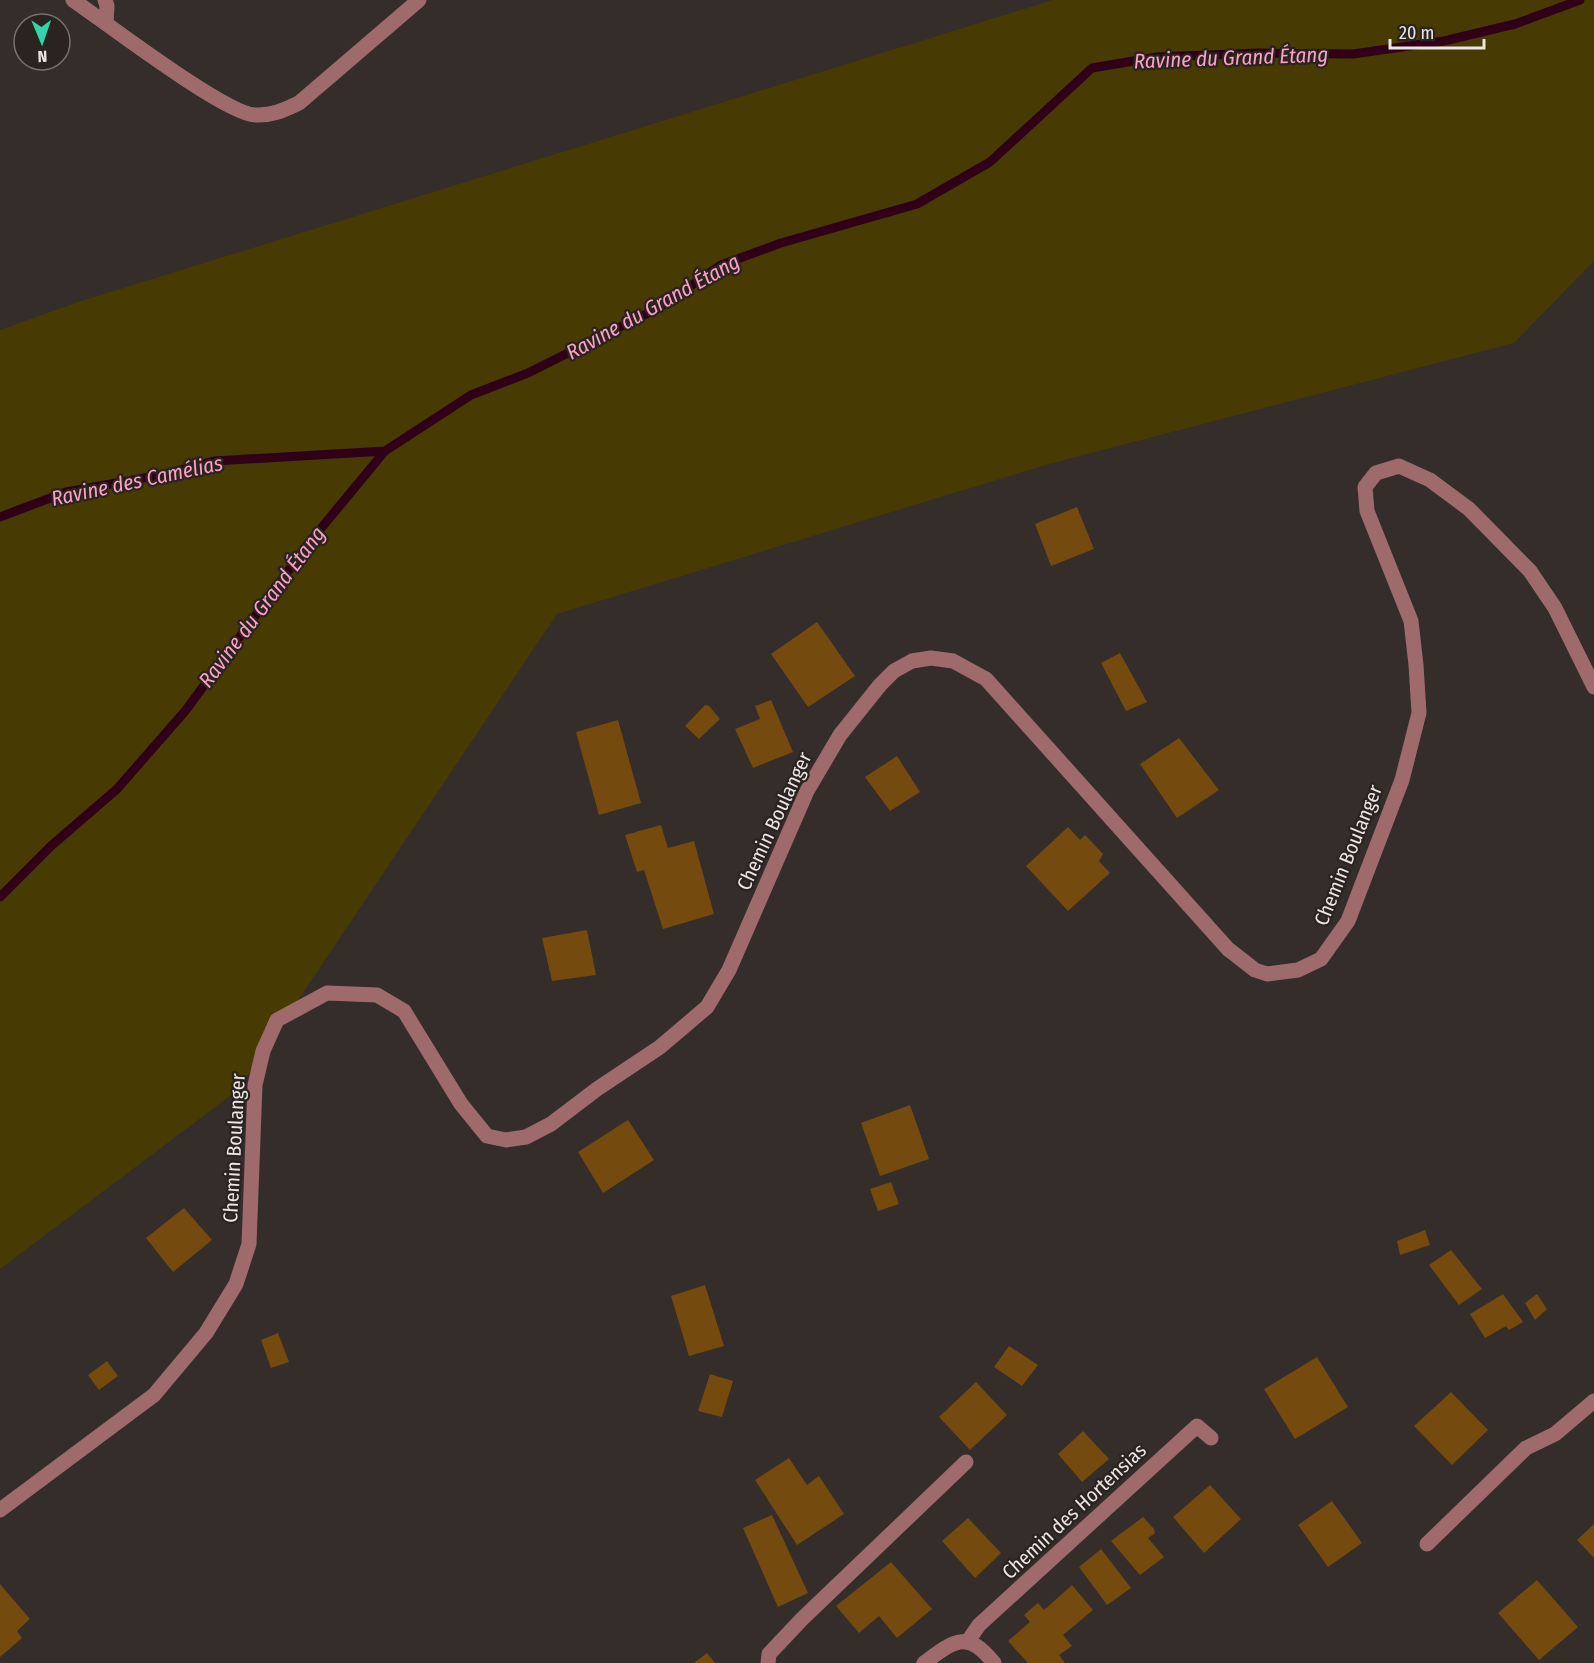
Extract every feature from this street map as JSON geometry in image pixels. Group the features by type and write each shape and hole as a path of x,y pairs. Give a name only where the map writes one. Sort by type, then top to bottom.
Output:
{"street":[{"path":"73,0 229,106 253,115 278,113 298,103 419,0"},
{"path":"105,0 106,23"},
{"name":"Chemin Boulanger","path":"0,1510 154,1395 206,1333 236,1284 249,1244 255,1084 263,1052 277,1020 327,993 377,995 404,1011 461,1104 487,1136 506,1140 526,1137 551,1124 597,1089 660,1047 707,1007 729,970 807,791 834,744 858,710 880,685 894,671 912,661 931,658 953,661 986,679 1228,949 1255,970 1267,974 1298,970 1321,959 1348,921 1402,780 1419,713 1411,621 1367,511 1365,487 1376,472 1399,466 1430,480 1469,509 1530,571 1555,608 1594,687"},
{"path":"1427,1544 1526,1449 1555,1434 1594,1401"},
{"name":"Chemin des Hortensias","path":"924,1663 954,1643 968,1641 979,1625 1197,1426 1211,1438"},
{"path":"768,1663 770,1654 802,1618 966,1462"},
{"path":"968,1641 984,1650 994,1663"}],"shaded area":[{"path":"1053,0 1594,0 1594,261 1514,343 1049,464 557,614 238,1090 0,1269 0,330 78,302"}],"building":[{"path":"1077,507 1094,549 1051,566 1035,524"},
{"path":"817,622 855,676 808,707 771,654"},
{"path":"1120,653 1147,702 1126,711 1101,663"},
{"path":"771,700 793,752 753,768 735,729 760,719 755,706"},
{"path":"705,705 709,706 720,719 699,739 685,726"},
{"path":"618,720 641,803 599,815 576,732"},
{"path":"1179,738 1219,790 1177,818 1140,764"},
{"path":"897,756 920,792 890,811 865,777"},
{"path":"661,825 668,848 694,841 714,914 663,929 644,870 637,872 625,835"},
{"path":"1068,827 1080,840 1085,835 1103,854 1099,861 1110,873 1068,911 1026,866"},
{"path":"587,930 596,975 552,981 542,938"},
{"path":"910,1105 929,1159 880,1176 861,1123"},
{"path":"628,1120 654,1160 603,1193 578,1152"},
{"path":"891,1182 899,1204 878,1211 870,1189"},
{"path":"184,1208 212,1240 173,1272 146,1238"},
{"path":"1425,1230 1430,1245 1400,1255 1397,1241"},
{"path":"1451,1250 1482,1289 1459,1305 1429,1265"},
{"path":"705,1285 724,1346 689,1356 671,1296"},
{"path":"1503,1294 1523,1322 1509,1330 1506,1326 1485,1338 1470,1314"},
{"path":"1537,1294 1547,1309 1535,1320 1525,1303"},
{"path":"278,1333 289,1362 271,1368 261,1340"},
{"path":"1009,1346 1038,1365 1022,1386 994,1367"},
{"path":"1317,1357 1348,1407 1295,1439 1264,1389"},
{"path":"107,1361 118,1376 99,1390 88,1375"},
{"path":"710,1374 733,1381 722,1417 698,1411"},
{"path":"976,1382 1007,1415 970,1450 939,1417"},
{"path":"1451,1392 1488,1430 1452,1465 1414,1426"},
{"path":"1083,1431 1109,1459 1082,1482 1058,1454"},
{"path":"789,1458 807,1485 819,1476 844,1514 797,1545 755,1480"},
{"path":"1210,1485 1241,1519 1204,1553 1173,1517"},
{"path":"1332,1501 1362,1543 1328,1567 1298,1525"},
{"path":"772,1515 808,1593 778,1607 743,1528"},
{"path":"1143,1517 1155,1533 1148,1538 1164,1557 1140,1575 1111,1541"},
{"path":"968,1518 1001,1553 975,1578 942,1541"},
{"path":"1594,1524 1594,1558 1577,1540"},
{"path":"1101,1549 1131,1588 1107,1605 1079,1567"},
{"path":"891,1562 932,1609 897,1638 879,1616 859,1633 836,1606"},
{"path":"1537,1580 1578,1627 1539,1660 1498,1613"},
{"path":"0,1584 30,1619 17,1631 22,1638 0,1657"},
{"path":"1072,1585 1093,1610 1063,1635 1072,1646 1059,1655 1065,1663 1028,1663 1008,1641 1030,1622 1024,1615 1038,1603 1044,1610"},
{"path":"707,1653 715,1663 694,1663"}],"waterway":[{"name":"Ravine du Grand Étang","path":"0,897 51,846 117,789 186,710 308,544 385,451 471,395 528,373 660,307 721,265 781,243 917,204 990,162 1092,68 1157,57 1258,53 1353,54 1444,41 1515,24 1580,0"},
{"name":"Ravine des Camélias","path":"0,517 66,492 161,475 214,461 385,451"}]}
